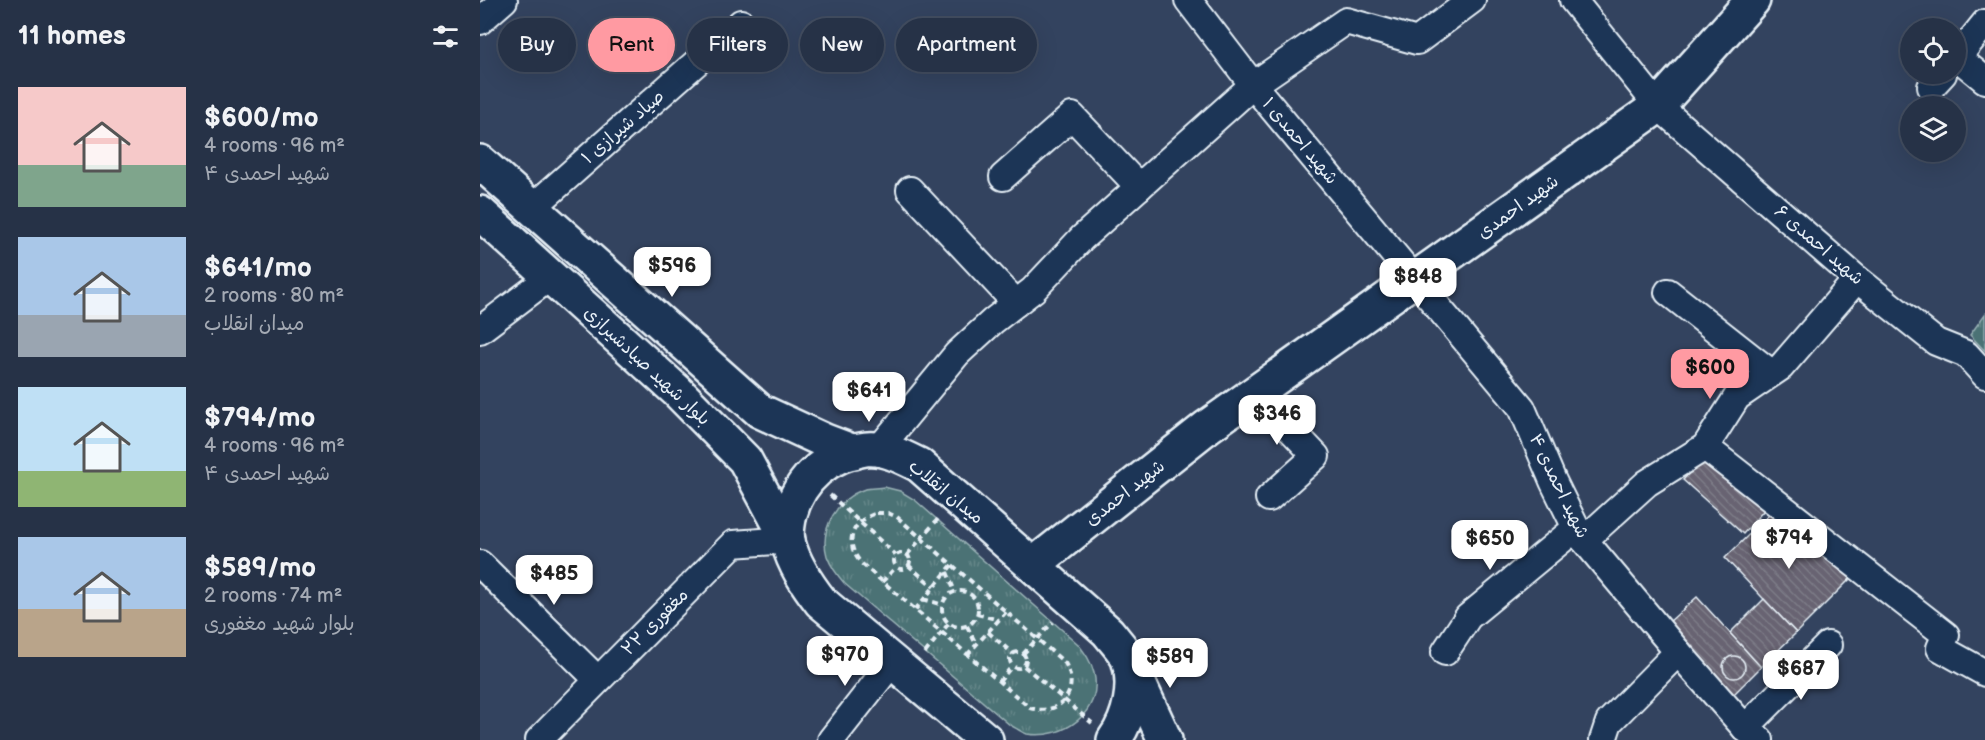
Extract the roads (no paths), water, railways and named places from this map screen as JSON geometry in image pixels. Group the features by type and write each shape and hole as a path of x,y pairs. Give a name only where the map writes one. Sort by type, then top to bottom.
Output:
{"main road":[{"name":"شهید احمدی","path":"1033,565 1207,427 1658,106 1753,0"},
{"path":"480,162 760,411 825,441 866,451"},
{"name":"بلوار شهید صیادشیرازی","path":"480,213 677,391 745,460 788,540"},
{"path":"866,451 836,457 812,474 795,498 787,526 788,540 803,578 822,602 986,740"},
{"name":"میدان انقلاب","path":"866,451 892,453 919,465 1108,632 1128,658 1165,740"},
{"path":"1114,740 1128,714 1132,687 1128,658"}],"street":[{"path":"480,21 504,0"},
{"name":"شهید احمدی ۱","path":"1188,0 1253,85 1414,280"},
{"path":"866,451 957,354 993,321 1033,290 1082,238 1253,85 1346,21 1417,41 1472,0"},
{"name":"شهید احمدی ۶","path":"1576,1 1658,106 1857,279 1936,342 1966,354 1985,375"},
{"path":"1966,46 1985,23"},
{"name":"صیاد شیرازی ۱","path":"532,208 687,71"},
{"path":"1966,74 1985,80"},
{"path":"1004,177 1072,116 1139,187"},
{"path":"910,190 1016,303"},
{"path":"480,330 550,277"},
{"path":"1445,652 1468,617 1647,483 1705,447 1737,398 1781,367 1857,279"},
{"name":"شهید احمدی ۴","path":"1414,280 1522,408 1553,481 1580,534 1678,652 1752,734"},
{"path":"1668,292 1771,373"},
{"path":"1256,393 1316,456 1269,498"},
{"path":"1705,447 1946,635 1941,648 1985,673"},
{"name":"مغفوری ۲۲","path":"540,740 732,544 788,540"},
{"path":"480,564 598,680"},
{"path":"1752,734 1828,645"},
{"path":"1603,740 1609,722 1678,652"},
{"path":"831,740 892,661"}]}
